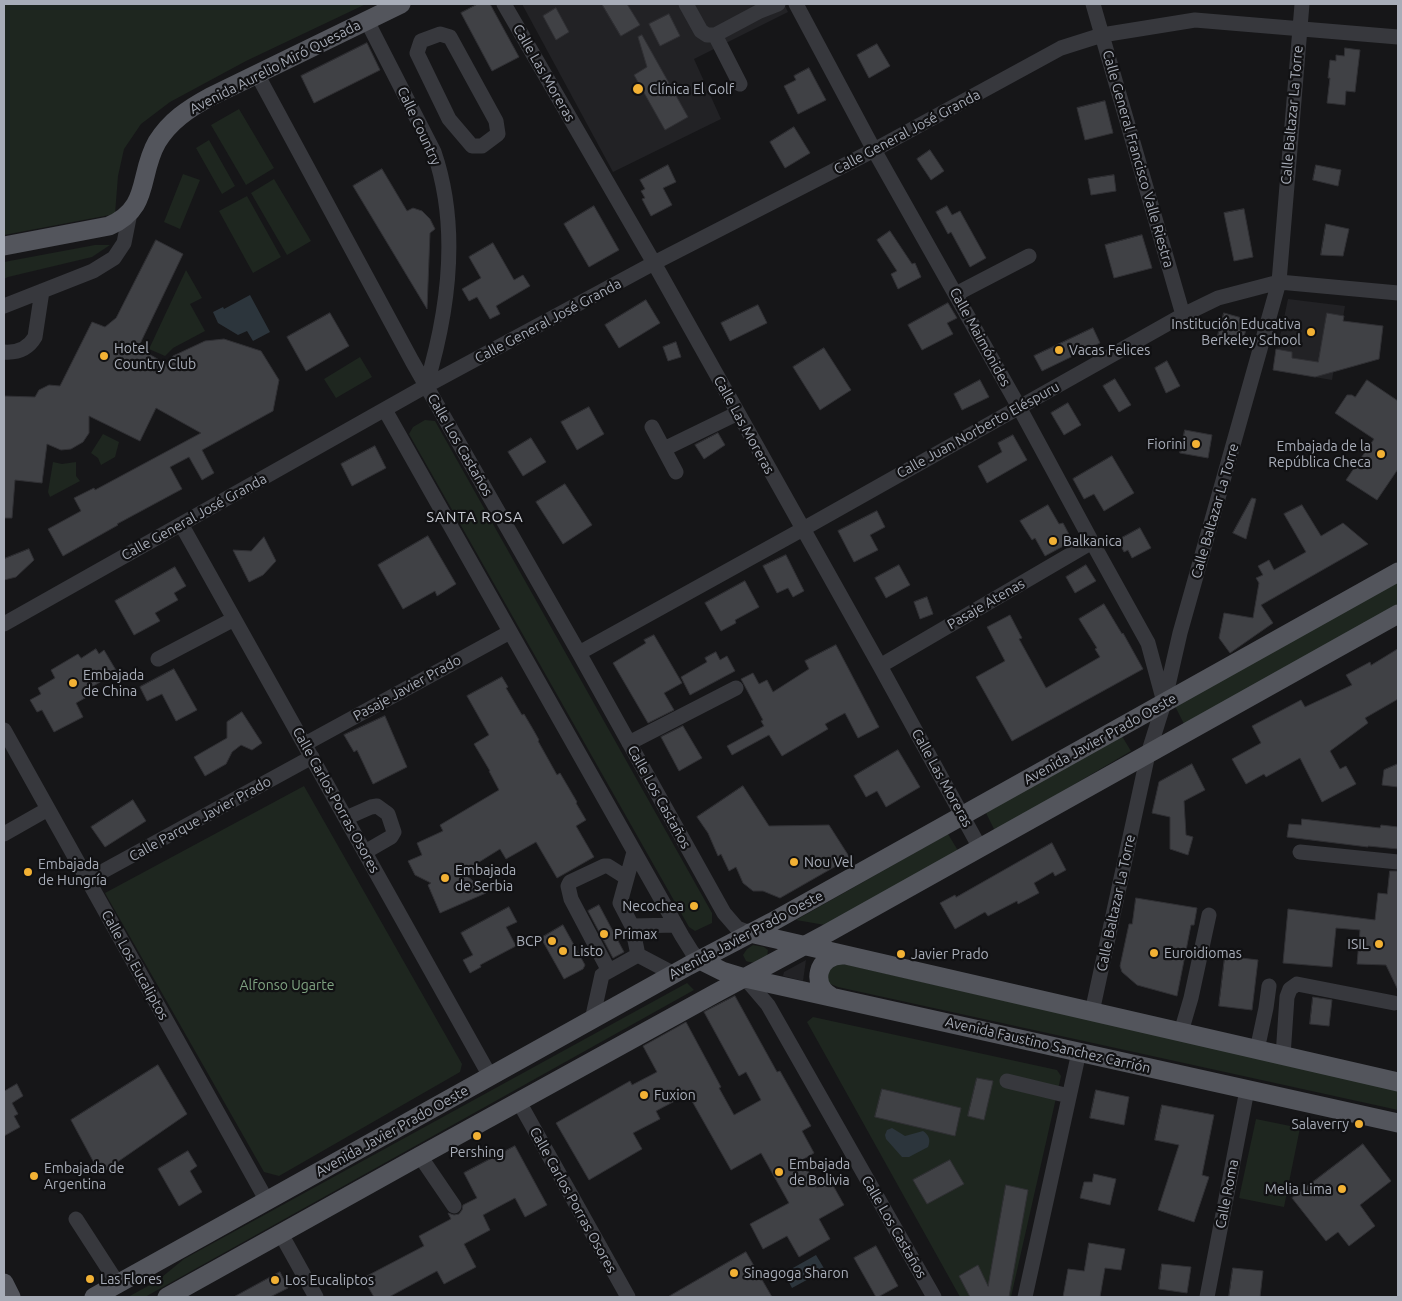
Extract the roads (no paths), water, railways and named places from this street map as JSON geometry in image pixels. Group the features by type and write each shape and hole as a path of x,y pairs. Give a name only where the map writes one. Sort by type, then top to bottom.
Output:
{"main road":[{"name":"Avenida Aurelio Miró Quesada","path":"130,213 141,194 150,156 157,143 177,118 191,107 400,4"},
{"path":"4,246 109,226 120,221 130,213"},
{"name":"Avenida Javier Prado Oeste","path":"107,1292 490,1076 962,816 1398,572"},
{"path":"167,1297 716,993 805,946 1398,614"},
{"path":"750,933 1398,1082"},
{"path":"832,997 824,992 822,988 819,979 820,969 826,960 842,955"},
{"name":"Avenida Faustino Sanchez Carrión","path":"700,960 722,971 745,978 1398,1123"},
{"path":"4,1282 11,1297"}],"street":[{"name":"Calle Las Moreras","path":"504,4 654,264 980,848"},
{"path":"690,5 701,31 706,35 715,36 758,8 778,4"},
{"name":"Calle Maimónides","path":"797,4 874,150 1019,407 1148,642 1164,703"},
{"name":"Calle General Francisco Valle Riestra","path":"1093,4 1183,315"},
{"name":"Calle Baltazar La Torre","path":"1092,1012 1148,754 1164,703 1183,624 1278,282 1302,4"},
{"name":"Calle General José Granda","path":"4,624 426,386 654,264 874,150 1062,48 1102,35 1195,20 1398,38"},
{"name":"Calle Country","path":"367,21 434,152 440,170 448,212 450,261 444,308 434,361 426,386"},
{"path":"440,34 450,37 496,121 498,134 482,146 472,146 443,109 417,53 421,41 440,34"},
{"path":"715,36 740,84"},
{"name":"Calle Los Castaños","path":"257,74 426,386 579,653 724,913 737,928 750,933"},
{"path":"420,123 443,109"},
{"path":"4,306 93,271 114,258 124,243 130,213"},
{"path":"956,294 1029,256"},
{"name":"Calle Juan Norberto Eléspuru","path":"579,653 1183,315 1218,298 1278,282 1398,293"},
{"path":"4,352 22,350 32,343 35,337 42,291"},
{"path":"385,410 634,852 692,952 700,960"},
{"path":"664,449 738,413"},
{"path":"652,427 676,472"},
{"name":"Calle Carlos Porras Osores","path":"182,524 490,1076"},
{"name":"Pasaje Atenas","path":"880,666 1092,542"},
{"path":"158,659 234,619"},
{"name":"Pasaje Javier Prado","path":"308,751 510,632"},
{"path":"629,744 736,688"},
{"name":"Calle Los Eucaliptos","path":"4,730 267,1201"},
{"name":"Calle Parque Javier Prado","path":"88,880 308,751"},
{"path":"346,818 377,806 388,814 394,832 391,837 365,852"},
{"path":"4,834 48,809"},
{"path":"634,852 620,903 632,926 638,955"},
{"path":"1300,852 1398,862"},
{"path":"609,971 571,899 568,886 570,882 604,866 608,866 627,878"},
{"path":"1181,1032 1192,998 1209,915"},
{"path":"632,926 676,925"},
{"path":"592,1020 602,975 638,955"},
{"path":"638,955 674,974"},
{"name":"Calle Los Castaños","path":"745,978 768,1005 934,1297"},
{"path":"1282,1056 1287,997 1290,989 1297,984 1394,1003"},
{"path":"1258,1050 1269,986"},
{"path":"1025,1297 1078,1052"},
{"path":"1007,1081 1069,1096"},
{"name":"Calle Roma","path":"1207,1297 1247,1090"},
{"name":"Calle Carlos Porras Osores","path":"519,1102 628,1297"},
{"path":"420,1156 454,1206"},
{"path":"76,1219 107,1292"},
{"path":"281,1234 316,1297"}],"place":[{"name":"Clínica El Golf","path":"638,89"},
{"name":"Institución Educativa Berkeley School","path":"1311,332"},
{"name":"Vacas Felices","path":"1059,350"},
{"name":"Hotel Country Club","path":"104,356"},
{"name":"Fiorini","path":"1196,444"},
{"name":"Embajada de la República Checa","path":"1381,454"},
{"name":"Balkanica","path":"1053,541"},
{"name":"Embajada de China","path":"73,683"},
{"name":"Nou Vel","path":"794,862"},
{"name":"Embajada de Hungría","path":"28,872"},
{"name":"Embajada de Serbia","path":"445,878"},
{"name":"Necochea","path":"694,906"},
{"name":"Primax","path":"604,934"},
{"name":"BCP","path":"552,941"},
{"name":"ISIL","path":"1379,944"},
{"name":"Listo","path":"563,951"},
{"name":"Euroidiomas","path":"1154,953"},
{"name":"Javier Prado","path":"901,954"},
{"name":"Fuxion","path":"644,1095"},
{"name":"Salaverry","path":"1359,1124"},
{"name":"Pershing","path":"477,1136"},
{"name":"Embajada de Bolivia","path":"779,1172"},
{"name":"Embajada de Argentina","path":"34,1176"},
{"name":"Melia Lima","path":"1342,1189"},
{"name":"Sinagoga Sharon","path":"734,1273"},
{"name":"Las Flores","path":"90,1279"},
{"name":"Los Eucaliptos","path":"275,1280"}],"district":[{"name":"SANTA ROSA","path":"475,517"}],"park label":[{"name":"Alfonso Ugarte","path":"287,985"}]}
